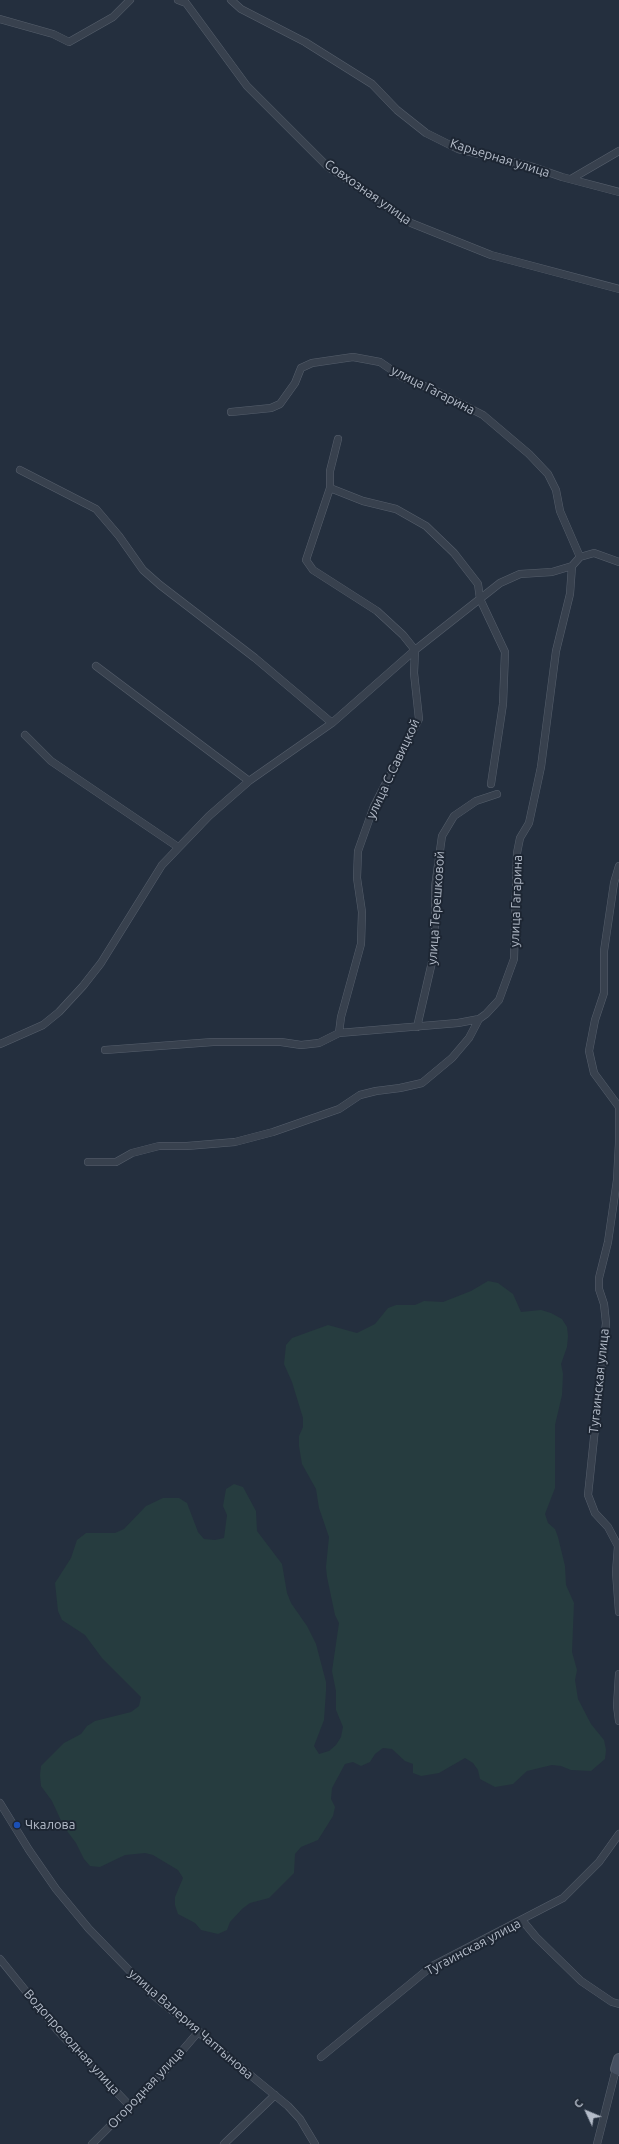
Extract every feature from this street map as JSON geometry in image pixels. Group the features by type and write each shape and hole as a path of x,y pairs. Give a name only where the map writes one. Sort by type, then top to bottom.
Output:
{"street":[{"path":"0,19 53,34 68,42 114,17 130,0"},
{"name":"Совхозная улица","path":"178,0 186,2 247,86 328,167 410,223 491,255 619,289"},
{"name":"Карьерная улица","path":"231,0 241,9 305,42 372,84 397,110 426,133 458,149 619,192"},
{"path":"571,179 619,151"},
{"name":"улица Гагарина","path":"231,412 271,408 280,404 295,383 301,368 312,363 353,356 380,362 402,377 434,390 483,415 529,454 550,479 556,490 560,511 580,557"},
{"path":"338,439 330,471 330,488 306,560 314,570 377,611 403,635 415,650"},
{"path":"20,470 96,509 119,536 143,570 160,585 255,658 332,723"},
{"path":"330,488 363,501 396,509 426,526 454,553 478,584 480,599 506,652 502,704 491,784"},
{"path":"0,1044 43,1025 59,1012 83,986 101,963 158,871 178,847 209,816 249,780 332,723 415,650 500,583 520,574 552,572 572,566 580,557 594,553 619,562"},
{"name":"улица Гагарина","path":"88,1162 116,1162 132,1153 160,1146 187,1146 243,1140 273,1132 339,1109 360,1095 376,1090 400,1088 422,1082 452,1058 468,1038 479,1019 499,1000 514,959 517,853 520,838 528,823 541,767 556,651 570,594 572,566"},
{"name":"улица С.Савицкой","path":"339,1033 341,1017 361,944 362,912 357,878 358,851 374,806 419,719 414,673 415,650"},
{"path":"96,666 249,780"},
{"path":"25,735 51,761 178,847"},
{"name":"улица Терешковой","path":"417,1027 435,949 435,887 442,836 454,816 476,801 497,794"},
{"name":"Тугаинская улица","path":"619,866 614,883 604,951 604,993 595,1020 589,1051 594,1073 619,1107 619,1143 617,1180 608,1242 599,1278 599,1289 604,1304 606,1323 588,1495 595,1513 608,1527 618,1546 616,1572 619,1612"},
{"path":"105,1050 213,1042 281,1042 301,1045 319,1043 339,1033 417,1027 479,1019"},
{"path":"619,1674 617,1706 619,1721"},
{"name":"улица Валерия Чаптынова","path":"0,1803 29,1850 56,1889 89,1929 153,1995 199,2031 275,2095 300,2119 315,2144"},
{"name":"Тугаинская улица","path":"321,2057 432,1966 564,1898 599,1862 619,1834"},
{"path":"522,1920 536,1937 581,1981 612,2002 619,2004"},
{"name":"Водопроводная улица","path":"0,1959 58,2031 130,2106"},
{"name":"Огородная улица","path":"92,2144 164,2072 199,2031"},
{"path":"597,2144 618,2066"},
{"path":"224,2144 275,2095"}],"green space":[{"path":"488,1281 498,1283 513,1294 521,1312 541,1310 551,1313 562,1319 567,1327 567,1347 561,1364 563,1374 562,1395 555,1425 555,1488 545,1514 548,1523 555,1529 558,1537 565,1566 566,1585 574,1603 572,1652 577,1670 575,1680 578,1699 591,1724 604,1740 606,1750 605,1759 591,1771 571,1770 561,1766 552,1765 527,1771 513,1784 495,1787 480,1779 478,1770 473,1763 465,1758 439,1773 421,1776 413,1773 413,1764 405,1761 392,1749 383,1748 375,1754 370,1762 361,1766 353,1762 345,1764 332,1788 331,1799 335,1807 333,1816 318,1840 301,1847 295,1854 294,1873 269,1898 250,1903 242,1909 230,1922 227,1930 218,1934 201,1930 195,1923 178,1914 175,1905 175,1897 183,1878 178,1870 153,1855 145,1853 125,1855 100,1867 90,1866 64,1827 52,1801 41,1786 41,1766 64,1743 81,1734 87,1726 95,1721 131,1712 139,1706 141,1697 102,1658 85,1635 62,1620 58,1611 55,1583 71,1558 77,1540 86,1533 115,1533 124,1529 146,1506 163,1498 179,1498 187,1503 198,1532 204,1539 215,1540 224,1538 227,1515 223,1506 226,1489 234,1484 243,1487 256,1511 257,1531 282,1564 287,1593 291,1603 307,1626 316,1644 326,1682 326,1691 324,1720 314,1746 319,1754 329,1751 336,1745 341,1737 343,1727 336,1710 336,1691 332,1671 339,1623 335,1615 327,1577 326,1567 329,1537 319,1508 316,1489 302,1464 299,1436 303,1427 303,1418 292,1382 284,1364 286,1345 292,1338 328,1325 357,1333 375,1324 388,1308 396,1305 415,1305 424,1301 443,1302 471,1291"}],"place":[{"name":"Чкалова","path":"17,1825"}]}
